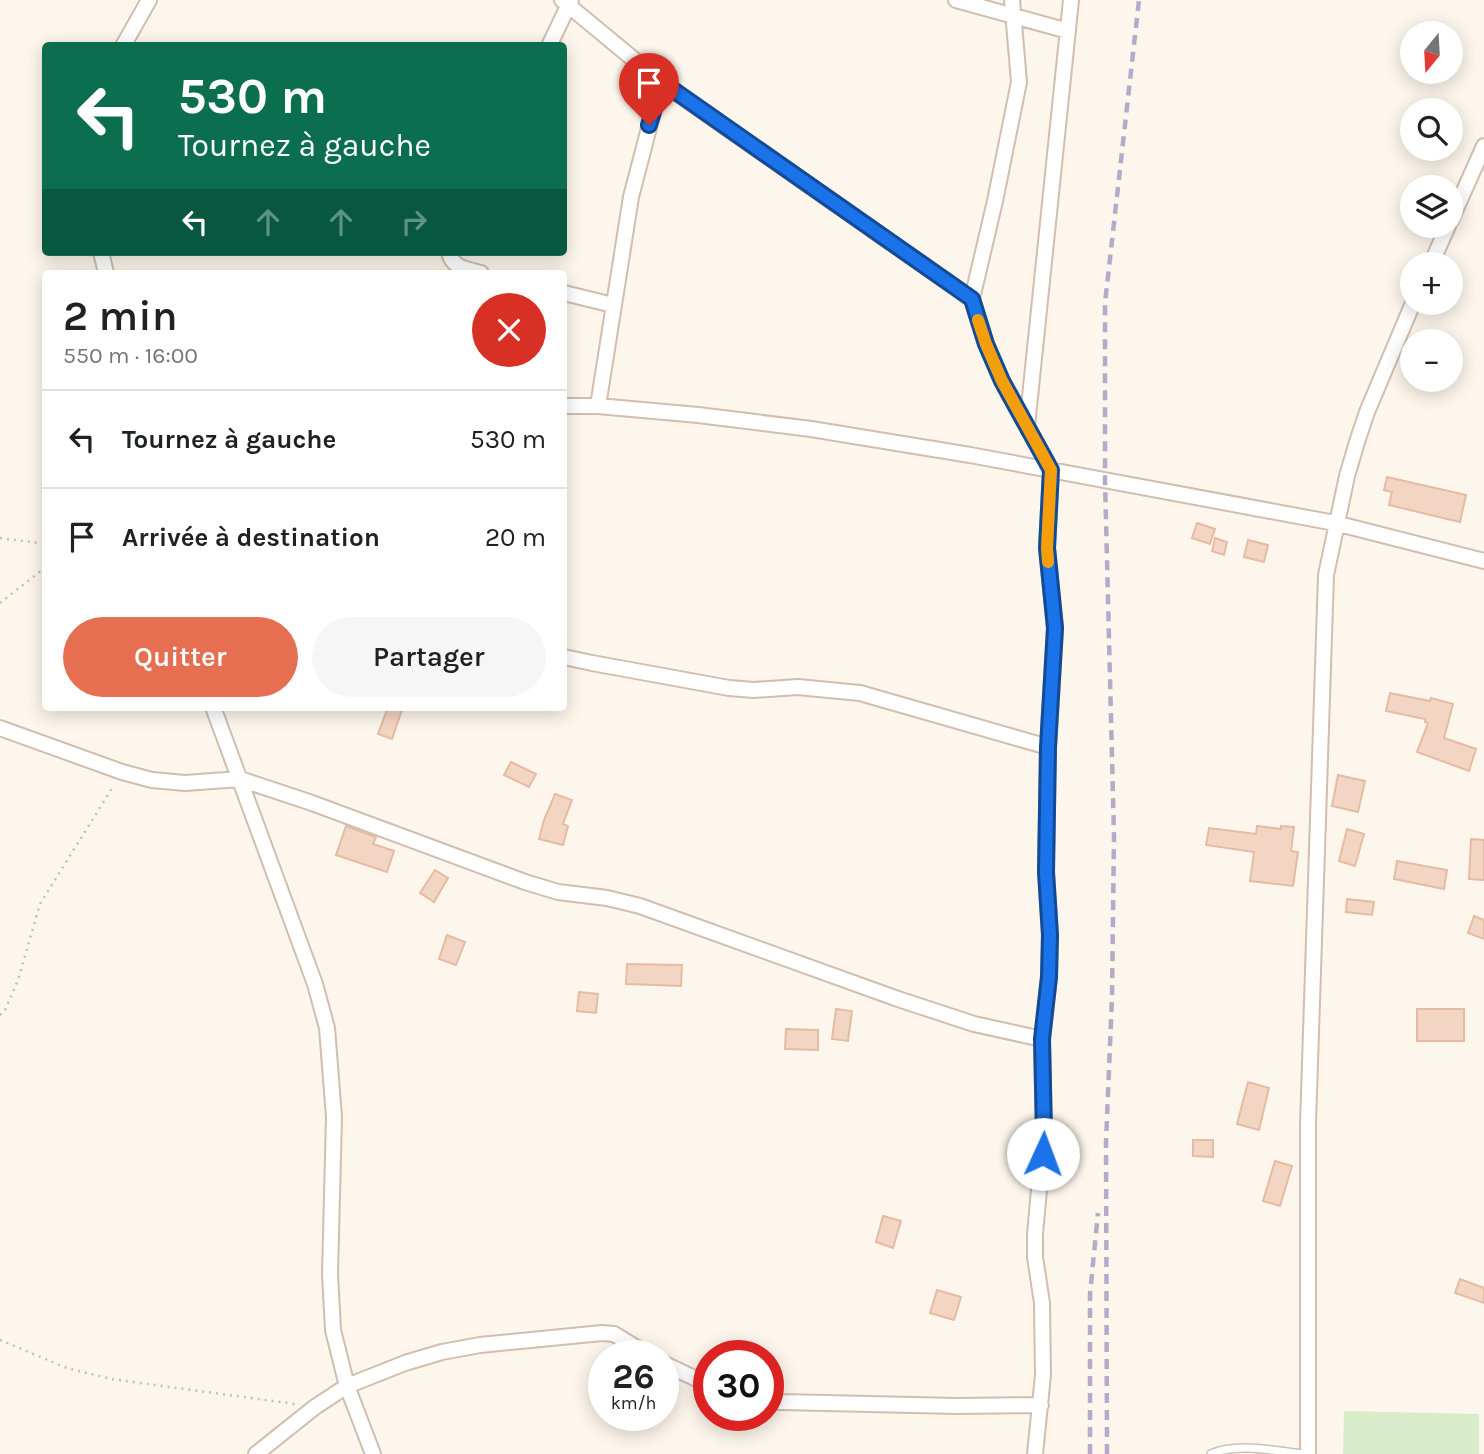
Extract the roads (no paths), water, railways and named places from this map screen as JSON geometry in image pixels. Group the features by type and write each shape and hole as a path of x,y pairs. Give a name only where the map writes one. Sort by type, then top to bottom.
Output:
{"street":[{"path":"125,42 149,0"},
{"path":"956,0 1068,31"},
{"path":"1012,0 1018,82 1016,101 972,299 986,344 1002,381 1051,470 1047,548 1055,628 1048,747 1046,872 1050,935 1049,977 1042,1039 1044,1134 1035,1234 1035,1258 1042,1303 1041,1405 1035,1454"},
{"path":"1027,426 1071,0"},
{"path":"551,42 567,2 662,82 972,299"},
{"path":"598,406 631,197 662,82"},
{"path":"1463,193 1484,146"},
{"path":"450,256 454,264 469,270"},
{"path":"567,294 613,305"},
{"path":"1306,1454 1308,1111 1325,575 1346,475 1367,412 1408,315"},
{"path":"567,407 598,406 698,415 970,454 1335,523 1484,561"},
{"path":"567,658 729,688 754,690 798,687 860,692 1048,747"},
{"path":"214,711 315,984 327,1028 334,1117 330,1274 334,1330 347,1386 373,1454"},
{"path":"0,729 152,780 185,783 240,779 525,882 558,892 607,898 640,906 898,999 974,1024 1042,1039"},
{"path":"256,1454 315,1407 347,1386 405,1363 480,1345 603,1333 614,1334 624,1340"},
{"path":"784,1402 1041,1405"}],"lane":[{"path":"1211,1454 1240,1447 1306,1454"}],"railway":[{"path":"1107,1454 1106,1142 1112,997 1114,837 1105,480 1105,303 1139,0"},
{"path":"1090,1454 1090,1294 1098,1213"}]}
